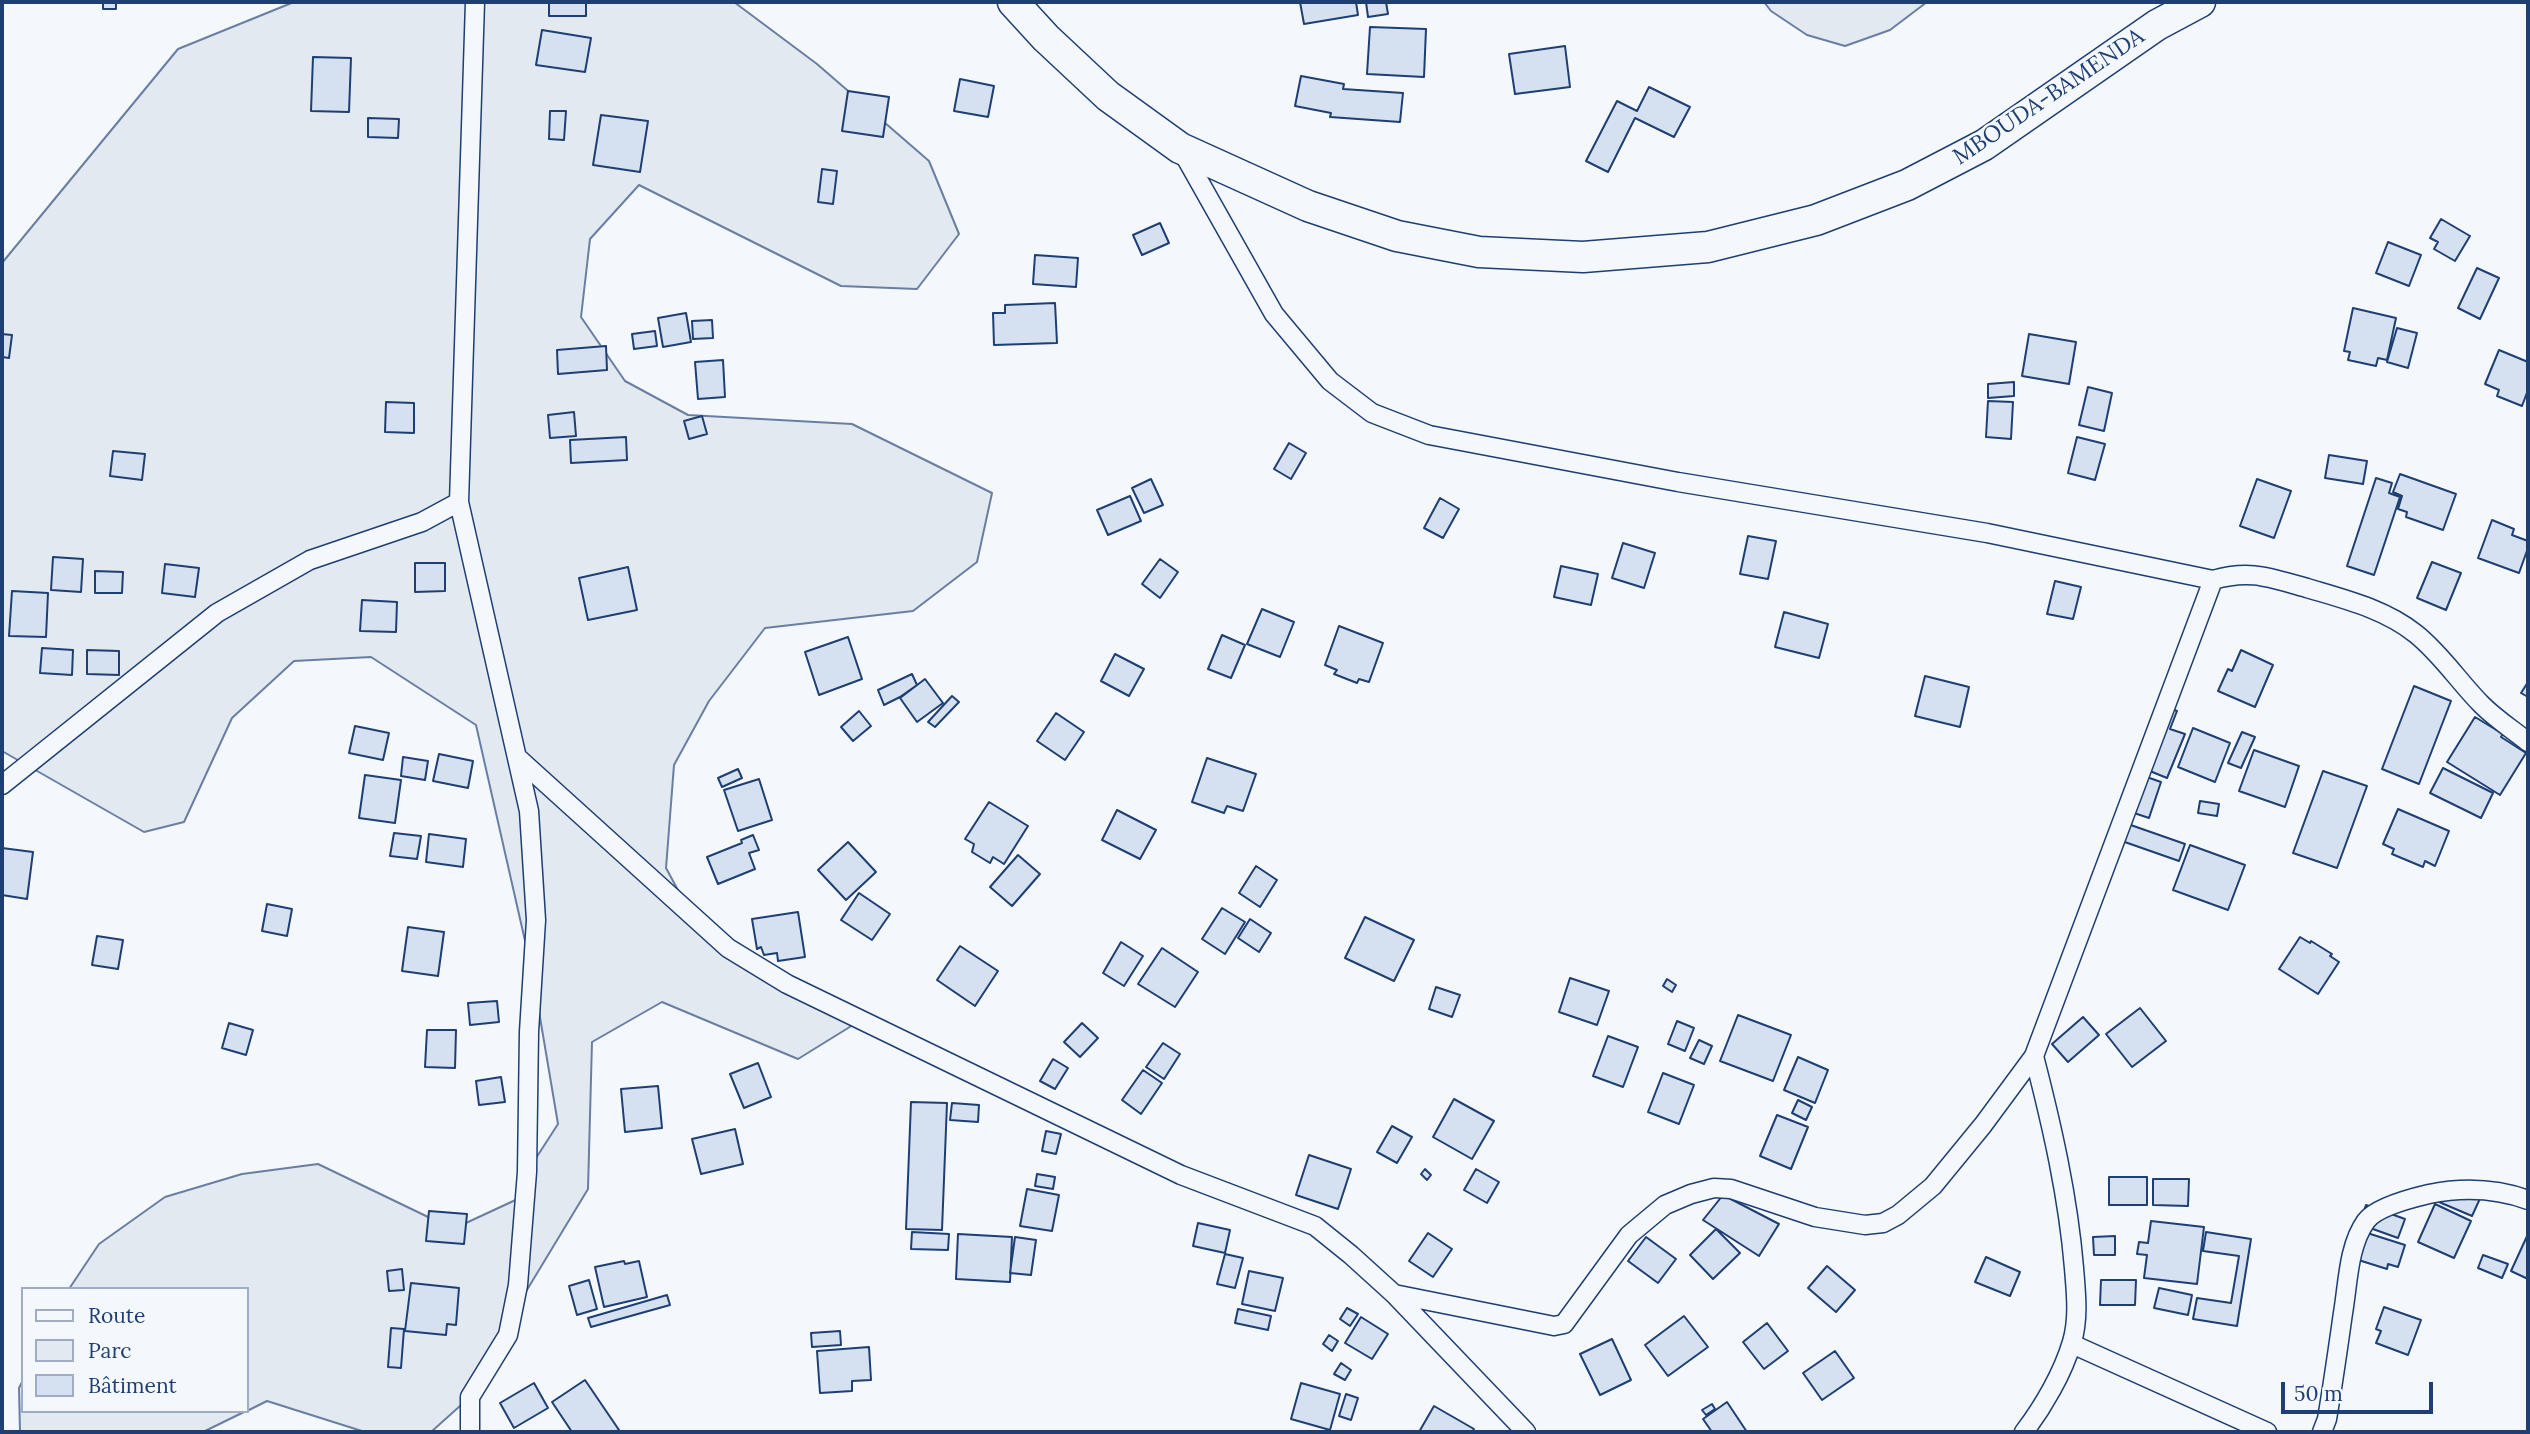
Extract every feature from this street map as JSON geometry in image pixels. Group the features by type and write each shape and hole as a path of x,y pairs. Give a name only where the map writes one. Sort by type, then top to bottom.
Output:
{"highway":[{"name":"MBOUDA-BAMENDA","path":"1013,2 1046,38 1108,96 1180,148 1308,206 1397,236 1479,252 1583,257 1708,247 1816,220 1907,185 1984,145 2157,25 2200,2"}],"street":[{"path":"470,1432 470,1397 508,1335 518,1285 527,1185 528,1032 536,920 529,811 459,502 475,2"},
{"path":"1180,148 1274,314 1330,381 1372,413 1429,435 1678,482 1987,533 2213,580 2236,573 2268,577 2347,600 2384,615 2414,633 2452,668 2482,705 2528,742"},
{"path":"2,785 217,613 310,560 422,522 459,502"},
{"path":"1394,1294 1542,1324 1564,1324 1629,1235 1665,1205 1691,1194 1714,1188 1731,1189 1815,1217 1865,1225 1883,1223 1898,1215 1933,1186 2034,1056 2213,580"},
{"path":"518,758 728,948 788,984 1181,1175 1315,1226 1394,1294 1526,1432"},
{"path":"2024,1432 2056,1379 2072,1344 2076,1320 2070,1228 2058,1154 2034,1056"},
{"path":"2322,1432 2328,1419 2352,1256 2367,1219 2377,1211 2448,1190 2473,1188 2528,1200"},
{"path":"2072,1344 2267,1432"}],"green space":[{"path":"294,2 734,2 817,64 929,161 959,234 917,289 841,286 639,185 590,239 581,317 625,381 688,415 852,424 992,493 977,562 913,611 765,628 709,701 674,765 666,868 692,916 861,1020 798,1059 662,1002 592,1042 588,1189 513,1313 470,1397 431,1432 365,1432 267,1401 248,1410 248,1287 70,1287 99,1244 165,1197 242,1174 318,1164 453,1229 522,1197 527,1172 558,1124 533,976 476,725 371,657 294,661 232,718 184,822 144,832 2,751 2,263 178,49"},
{"path":"1764,2 1927,2 1890,30 1845,46 1807,35 1771,11"},
{"path":"21,1384 21,1413 242,1413 203,1432 20,1432"}],"building":[{"path":"103,2 116,2 116,9 103,9"},
{"path":"549,2 586,2 586,16 549,16"},
{"path":"1300,2 1356,2 1358,15 1304,24"},
{"path":"1366,2 1386,2 1388,14 1368,17"},
{"path":"1370,27 1426,29 1424,77 1367,74"},
{"path":"542,30 591,38 585,72 536,65"},
{"path":"1565,46 1570,87 1515,94 1509,54"},
{"path":"313,57 351,58 349,112 311,111"},
{"path":"1301,76 1344,84 1343,89 1403,93 1400,122 1330,117 1331,113 1295,106"},
{"path":"960,79 994,86 988,117 954,111"},
{"path":"1649,87 1690,107 1674,137 1635,118 1608,172 1586,161 1617,101 1637,111"},
{"path":"848,91 889,97 883,137 842,131"},
{"path":"550,111 566,111 564,140 549,139"},
{"path":"601,115 648,121 640,172 593,165"},
{"path":"368,118 399,119 398,138 368,137"},
{"path":"822,169 837,171 833,204 818,202"},
{"path":"2441,219 2470,236 2455,261 2434,249 2438,242 2430,238"},
{"path":"1160,223 1169,243 1142,255 1133,235"},
{"path":"2388,242 2421,255 2409,286 2376,273"},
{"path":"1035,255 1078,258 1076,287 1033,284"},
{"path":"2477,268 2499,278 2480,319 2458,308"},
{"path":"1055,303 1057,343 994,345 993,313 1005,313 1005,305"},
{"path":"2353,308 2396,318 2387,360 2378,358 2376,366 2348,360 2350,352 2344,351"},
{"path":"686,313 691,342 663,347 658,318"},
{"path":"712,320 713,338 693,339 692,321"},
{"path":"2397,328 2417,333 2408,368 2387,362"},
{"path":"655,331 657,346 634,349 632,334"},
{"path":"2,334 12,335 9,358 2,357"},
{"path":"2029,334 2076,342 2069,384 2022,376"},
{"path":"606,346 607,370 558,374 557,350"},
{"path":"2499,350 2528,362 2528,390 2522,406 2497,396 2499,390 2485,384"},
{"path":"723,360 725,397 698,399 695,362"},
{"path":"2014,382 2014,396 1988,398 1988,384"},
{"path":"2088,387 2112,393 2104,431 2079,425"},
{"path":"1988,401 2013,402 2011,439 1986,437"},
{"path":"386,402 414,403 414,433 385,432"},
{"path":"574,412 576,436 550,438 548,415"},
{"path":"702,416 707,434 689,439 684,421"},
{"path":"626,437 627,460 571,463 570,440"},
{"path":"2077,437 2105,444 2095,480 2068,473"},
{"path":"1289,443 1306,453 1291,479 1274,469"},
{"path":"113,451 145,454 142,480 110,476"},
{"path":"2329,455 2367,461 2363,484 2325,478"},
{"path":"2400,474 2456,494 2443,530 2406,517 2407,512 2398,509 2402,496 2393,492"},
{"path":"2376,478 2392,483 2389,493 2400,497 2374,575 2347,566"},
{"path":"1151,479 1163,505 1144,513 1132,488"},
{"path":"2257,479 2291,491 2274,538 2240,526"},
{"path":"1130,496 1141,521 1108,535 1097,510"},
{"path":"1440,498 1459,509 1443,538 1424,528"},
{"path":"2492,520 2514,529 2512,535 2528,541 2519,573 2478,558"},
{"path":"1748,536 1776,541 1768,579 1740,574"},
{"path":"1623,543 1655,553 1644,588 1612,578"},
{"path":"53,557 83,559 81,592 51,590"},
{"path":"1160,559 1178,572 1160,598 1142,584"},
{"path":"2432,562 2461,573 2446,610 2417,598"},
{"path":"415,563 445,563 445,591 415,592"},
{"path":"165,564 199,568 195,597 162,593"},
{"path":"1561,566 1598,574 1591,605 1554,597"},
{"path":"628,567 637,610 588,620 579,578"},
{"path":"95,571 123,572 122,593 95,593"},
{"path":"2055,581 2081,587 2073,619 2047,614"},
{"path":"12,591 48,593 46,637 9,636"},
{"path":"362,600 397,602 396,632 360,631"},
{"path":"1262,609 1294,622 1280,657 1247,644"},
{"path":"1784,612 1828,624 1819,658 1775,647"},
{"path":"1339,626 1383,643 1369,682 1359,679 1357,683 1334,674 1337,670 1325,665"},
{"path":"1222,635 1245,645 1231,678 1208,669"},
{"path":"848,637 862,679 819,695 805,652"},
{"path":"42,648 73,650 72,675 40,673"},
{"path":"87,650 119,651 119,675 87,674"},
{"path":"2241,650 2273,665 2255,707 2218,691 2228,669 2232,671"},
{"path":"1115,654 1144,669 1129,696 1101,681"},
{"path":"912,674 917,685 884,705 878,690"},
{"path":"1925,676 1969,687 1960,727 1915,716"},
{"path":"925,679 943,703 917,722 900,698"},
{"path":"2528,682 2528,697 2521,693"},
{"path":"2414,686 2451,701 2419,784 2382,769"},
{"path":"952,696 959,702 935,727 928,722"},
{"path":"2164,706 2177,711 2170,729 2185,734 2167,778 2140,767"},
{"path":"859,711 871,726 853,741 841,727"},
{"path":"1056,713 1084,732 1065,760 1037,741"},
{"path":"2475,717 2503,734 2501,737 2526,753 2500,795 2447,762"},
{"path":"355,726 389,733 383,760 349,753"},
{"path":"2193,728 2230,743 2215,782 2178,767"},
{"path":"2242,732 2255,737 2241,768 2228,763"},
{"path":"2254,750 2299,766 2285,807 2239,791"},
{"path":"439,754 473,761 468,788 433,781"},
{"path":"403,757 428,761 425,780 401,776"},
{"path":"1207,758 1256,774 1243,811 1227,806 1224,813 1192,802"},
{"path":"2443,768 2493,793 2481,818 2430,793"},
{"path":"738,769 742,778 722,787 718,778"},
{"path":"2323,771 2367,786 2337,868 2293,853"},
{"path":"365,775 401,780 395,823 359,818"},
{"path":"2141,775 2161,782 2149,818 2128,811"},
{"path":"759,779 772,820 738,831 724,790"},
{"path":"2200,801 2219,804 2217,816 2198,813"},
{"path":"989,802 1028,826 1004,864 993,857 990,863 972,852 974,844 965,839"},
{"path":"2398,809 2449,831 2435,866 2425,861 2423,867 2392,854 2394,849 2383,844"},
{"path":"1117,810 1156,830 1140,859 1102,840"},
{"path":"2125,823 2185,844 2179,861 2119,840"},
{"path":"394,833 421,836 417,859 390,856"},
{"path":"429,834 466,839 463,867 426,862"},
{"path":"753,835 759,850 749,853 755,869 718,884 707,857 742,843 741,840"},
{"path":"848,842 876,872 846,900 818,870"},
{"path":"2190,845 2245,865 2228,910 2173,890"},
{"path":"2,848 33,852 27,899 2,895"},
{"path":"1018,855 1040,874 1012,906 990,887"},
{"path":"1256,866 1277,880 1260,907 1239,893"},
{"path":"859,893 890,914 872,940 841,920"},
{"path":"267,904 292,909 287,936 262,931"},
{"path":"1222,908 1245,922 1225,954 1202,939"},
{"path":"798,912 805,957 778,961 777,953 764,955 761,947 757,949 752,919"},
{"path":"1365,917 1414,940 1394,981 1345,958"},
{"path":"1250,919 1271,933 1259,952 1238,938"},
{"path":"408,927 444,932 438,976 402,971"},
{"path":"97,936 123,940 118,969 92,965"},
{"path":"2300,937 2332,954 2330,956 2339,962 2318,994 2279,969"},
{"path":"1121,942 1143,956 1124,986 1103,973"},
{"path":"960,946 998,971 975,1006 937,980"},
{"path":"1162,948 1198,972 1175,1007 1138,984"},
{"path":"1570,978 1609,991 1597,1025 1559,1012"},
{"path":"1667,979 1676,985 1672,992 1663,986"},
{"path":"1436,987 1460,995 1452,1017 1429,1009"},
{"path":"497,1001 499,1022 470,1025 468,1003"},
{"path":"2140,1008 2166,1041 2132,1067 2106,1034"},
{"path":"1738,1015 1791,1035 1773,1081 1720,1061"},
{"path":"2083,1017 2099,1035 2068,1062 2052,1044"},
{"path":"1677,1021 1694,1028 1685,1051 1668,1044"},
{"path":"229,1023 253,1030 246,1055 222,1048"},
{"path":"1082,1023 1098,1038 1080,1057 1064,1042"},
{"path":"427,1030 456,1030 455,1068 425,1067"},
{"path":"1608,1036 1638,1047 1623,1087 1593,1076"},
{"path":"1699,1040 1712,1046 1704,1064 1690,1058"},
{"path":"1163,1043 1180,1054 1164,1079 1146,1067"},
{"path":"1798,1057 1828,1070 1815,1103 1784,1090"},
{"path":"1053,1059 1068,1068 1055,1089 1040,1081"},
{"path":"758,1063 771,1097 744,1108 730,1074"},
{"path":"1143,1070 1162,1083 1141,1114 1122,1100"},
{"path":"1663,1073 1694,1085 1679,1124 1648,1112"},
{"path":"501,1077 505,1102 479,1105 476,1081"},
{"path":"658,1086 662,1128 625,1132 621,1089"},
{"path":"1454,1099 1494,1121 1472,1159 1433,1137"},
{"path":"1798,1100 1812,1107 1806,1120 1792,1113"},
{"path":"911,1102 947,1103 942,1230 906,1229"},
{"path":"952,1103 979,1105 978,1122 950,1120"},
{"path":"1777,1115 1808,1127 1791,1169 1760,1156"},
{"path":"1392,1126 1412,1137 1397,1163 1377,1152"},
{"path":"735,1129 743,1164 701,1174 692,1139"},
{"path":"1046,1131 1061,1134 1056,1154 1042,1151"},
{"path":"1309,1155 1351,1169 1338,1209 1296,1195"},
{"path":"1425,1169 1431,1175 1427,1180 1421,1174"},
{"path":"1476,1169 1499,1182 1487,1203 1464,1190"},
{"path":"1037,1174 1055,1177 1053,1189 1035,1186"},
{"path":"2109,1177 2147,1177 2147,1205 2109,1205"},
{"path":"2153,1179 2189,1179 2188,1206 2153,1205"},
{"path":"1027,1189 1059,1195 1052,1231 1020,1226"},
{"path":"2445,1189 2483,1192 2472,1216 2439,1202"},
{"path":"1723,1195 1779,1224 1759,1256 1703,1220"},
{"path":"2435,1204 2471,1221 2454,1258 2418,1242"},
{"path":"2366,1205 2405,1219 2398,1238 2359,1224"},
{"path":"429,1211 467,1214 464,1244 426,1241"},
{"path":"2151,1221 2204,1227 2197,1284 2144,1278 2147,1255 2137,1254 2139,1242 2148,1243"},
{"path":"1198,1223 1230,1230 1225,1253 1193,1246"},
{"path":"1716,1229 1740,1253 1713,1279 1690,1255"},
{"path":"2361,1231 2405,1245 2398,1267 2388,1264 2387,1269 2352,1258"},
{"path":"912,1232 949,1234 948,1250 911,1249"},
{"path":"2206,1232 2251,1239 2237,1326 2193,1319 2197,1298 2231,1303 2239,1256 2203,1251"},
{"path":"1428,1233 1452,1249 1433,1277 1409,1261"},
{"path":"958,1234 1012,1237 1010,1282 956,1279"},
{"path":"2528,1234 2528,1279 2511,1271"},
{"path":"2115,1236 2115,1255 2094,1255 2093,1237"},
{"path":"1015,1237 1036,1240 1031,1275 1010,1273"},
{"path":"1646,1237 1676,1259 1658,1283 1628,1261"},
{"path":"1225,1254 1243,1258 1235,1288 1217,1284"},
{"path":"2483,1255 2508,1264 2502,1278 2478,1268"},
{"path":"1986,1257 2020,1272 2010,1296 1975,1282"},
{"path":"624,1261 625,1264 639,1261 647,1297 604,1307 595,1267"},
{"path":"1827,1266 1855,1290 1836,1312 1808,1288"},
{"path":"402,1269 404,1290 389,1291 387,1271"},
{"path":"1249,1271 1283,1278 1275,1311 1242,1304"},
{"path":"589,1280 597,1309 577,1315 569,1286"},
{"path":"2101,1280 2136,1280 2135,1305 2100,1305"},
{"path":"411,1283 459,1288 456,1325 447,1324 446,1335 405,1331"},
{"path":"2159,1288 2192,1295 2188,1315 2154,1308"},
{"path":"667,1295 670,1305 591,1327 588,1318"},
{"path":"2384,1307 2421,1320 2408,1355 2376,1343 2381,1331 2376,1329"},
{"path":"1347,1308 1358,1314 1350,1326 1340,1319"},
{"path":"1238,1309 1271,1316 1268,1330 1235,1323"},
{"path":"1684,1316 1708,1347 1668,1376 1645,1345"},
{"path":"1361,1317 1388,1334 1372,1359 1345,1343"},
{"path":"1767,1323 1788,1351 1764,1369 1743,1342"},
{"path":"391,1328 404,1329 401,1368 388,1367"},
{"path":"840,1331 841,1345 812,1347 811,1333"},
{"path":"1329,1335 1338,1341 1332,1351 1323,1344"},
{"path":"1612,1339 1631,1380 1600,1395 1580,1354"},
{"path":"869,1347 871,1380 852,1381 852,1391 820,1393 817,1351"},
{"path":"1835,1351 1854,1378 1822,1400 1803,1373"},
{"path":"1341,1363 1351,1370 1345,1380 1334,1374"},
{"path":"585,1380 619,1430 572,1432 552,1402"},
{"path":"534,1383 548,1408 514,1428 500,1403"},
{"path":"1301,1383 1340,1394 1330,1430 1291,1419"},
{"path":"1346,1394 1358,1398 1351,1420 1339,1416"},
{"path":"1727,1402 1747,1432 1712,1432 1703,1419"},
{"path":"1712,1404 1715,1409 1706,1415 1702,1410"},
{"path":"1434,1406 1474,1429 1472,1432 1419,1432"}]}
